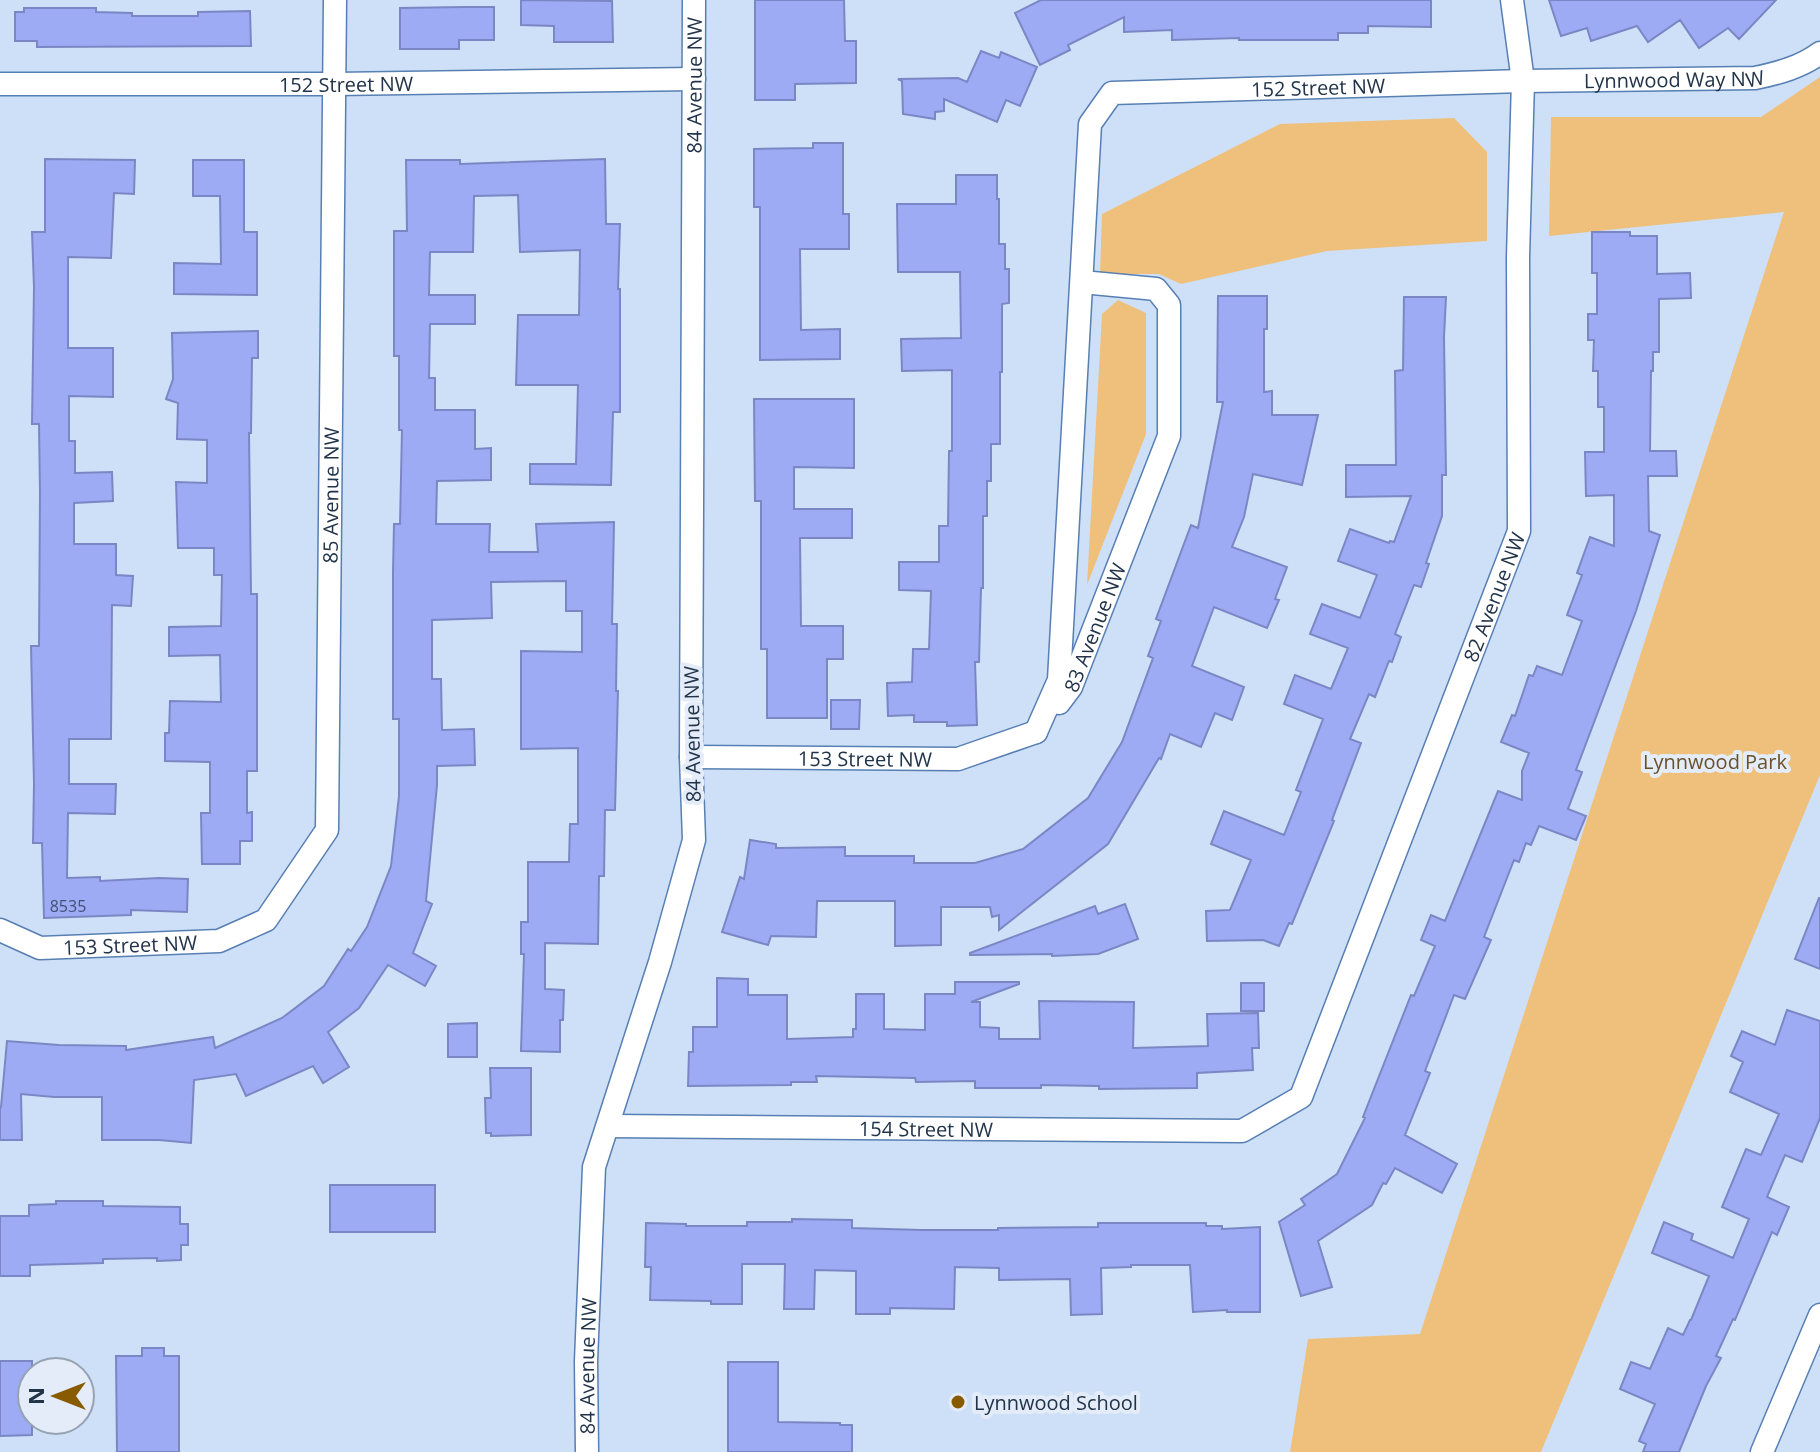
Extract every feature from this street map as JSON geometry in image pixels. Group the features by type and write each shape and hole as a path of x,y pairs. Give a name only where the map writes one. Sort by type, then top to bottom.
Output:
{"street":[{"name":"85 Avenue NW","path":"219,941 266,920 327,830 335,0"},
{"name":"84 Avenue NW","path":"587,1452 586,1361 594,1167 660,962 694,840 691,757 694,0"},
{"name":"82 Avenue NW","path":"1242,1131 1301,1097 1519,531 1518,257 1523,81 1512,0"},
{"name":"Lynnwood Way NW","path":"1523,81 1755,78 1781,72 1820,53"},
{"name":"152 Street NW","path":"0,84 335,84 694,79"},
{"name":"152 Street NW","path":"1112,93 1523,81"},
{"name":"83 Avenue NW","path":"1036,732 1059,680 1090,124 1112,93"},
{"name":"83 Avenue NW","path":"1036,732 1071,687 1169,436 1169,305 1156,289 1082,282"},
{"name":"153 Street NW","path":"691,757 958,759 1036,732"},
{"name":"153 Street NW","path":"0,930 40,948 219,941"},
{"name":"154 Street NW","path":"608,1126 1242,1131"},
{"path":"1762,1452 1820,1315"}],"green space":[{"name":"Lynnwood Park","path":"1820,77 1820,775 1541,1452 1290,1452 1308,1339 1420,1334 1784,212 1549,236 1551,117 1761,117"},
{"path":"1454,118 1487,152 1487,241 1327,251 1181,284 1159,274 1100,274 1102,214 1280,124"},
{"path":"1118,300 1146,313 1146,434 1087,585 1102,314"}],"building":[{"path":"521,0 612,1 613,42 554,42 554,26 521,25"},
{"path":"755,0 844,0 845,41 856,41 856,83 795,84 795,100 755,100"},
{"path":"1041,0 1431,0 1431,27 1368,26 1368,33 1338,33 1338,40 1172,40 1172,30 1124,32 1124,17 1068,45 1070,50 1040,65 1015,13"},
{"path":"1549,0 1776,0 1739,39 1728,28 1699,48 1680,20 1648,42 1637,26 1591,41 1587,28 1561,36"},
{"path":"494,7 494,40 459,40 459,49 400,49 400,8"},
{"path":"24,8 96,8 96,12 132,13 132,16 198,16 198,12 250,11 251,46 37,47 37,41 15,41 15,12 24,12"},
{"path":"981,51 999,58 1001,52 1037,67 1020,106 1006,100 997,122 944,99 944,111 935,112 935,119 903,114 902,81 898,79 958,78 967,82"},
{"path":"813,143 843,143 843,214 849,214 849,249 800,249 801,330 840,329 840,359 760,360 760,207 754,207 754,149 813,148"},
{"path":"45,159 135,160 134,194 114,193 111,258 68,257 68,348 113,348 113,397 69,396 69,441 75,441 75,473 112,472 113,501 74,503 74,544 116,544 116,575 133,576 131,606 112,605 111,739 69,739 69,784 116,784 115,814 68,813 67,878 100,877 100,881 188,879 187,912 131,910 131,915 44,918 42,843 33,843 31,646 39,646 40,493 39,424 32,424 32,232 45,232"},
{"path":"605,159 606,224 620,224 620,412 613,412 611,485 530,484 530,464 576,464 578,385 516,385 518,315 579,315 580,250 520,252 518,195 474,196 473,252 430,252 429,295 475,295 475,324 430,324 429,378 435,378 435,410 475,410 475,449 491,448 491,480 437,481 436,524 490,524 489,552 538,552 536,524 614,522 612,624 617,624 618,691 615,810 605,810 604,876 599,876 598,944 545,943 545,989 564,990 560,1052 521,1051 524,954 521,954 521,922 528,922 528,862 569,862 570,824 578,824 578,748 521,749 521,651 582,652 582,611 566,611 566,581 491,582 492,618 432,620 432,679 441,679 442,730 474,729 475,765 437,766 426,901 432,904 413,953 436,966 425,986 388,965 359,1008 328,1032 349,1067 323,1083 313,1066 246,1096 236,1074 194,1080 191,1143 102,1140 102,1097 21,1094 22,1140 0,1140 7,1041 126,1046 126,1050 213,1037 215,1048 282,1018 324,986 367,927 391,866 399,796 399,719 393,719 393,572 394,524 400,524 402,430 399,430 399,356 394,356 394,231 407,231 406,160 460,160 460,164"},
{"path":"193,160 244,160 244,232 257,232 257,295 174,294 174,263 221,264 220,196 193,196"},
{"path":"956,175 997,175 999,244 1005,244 1009,303 1002,304 1000,444 991,444 991,481 987,481 987,516 983,516 979,662 975,662 977,725 947,726 947,722 914,722 914,715 888,716 887,683 912,682 913,649 929,649 931,591 899,590 899,562 939,562 939,526 948,526 949,451 952,451 952,370 902,371 901,339 961,338 960,272 898,272 897,204 956,204"},
{"path":"1592,232 1657,236 1657,274 1690,273 1691,298 1659,299 1659,352 1653,352 1651,371 1650,451 1676,451 1677,476 1648,476 1649,531 1660,535 1636,611 1576,770 1582,772 1568,809 1586,816 1576,840 1539,826 1531,845 1526,843 1519,862 1514,860 1484,937 1491,940 1465,999 1454,995 1425,1071 1430,1073 1405,1135 1457,1164 1442,1193 1395,1168 1372,1205 1318,1241 1332,1287 1301,1296 1279,1222 1305,1205 1301,1199 1337,1174 1365,1118 1411,995 1414,996 1435,946 1421,940 1431,915 1445,921 1498,791 1522,800 1522,771 1529,753 1501,742 1512,715 1515,716 1529,675 1533,676 1537,666 1562,675 1582,621 1567,615 1582,575 1577,573 1590,537 1614,546 1614,495 1586,496 1585,452 1604,452 1604,407 1598,407 1598,371 1593,371 1594,340 1588,340 1588,314 1597,314 1597,273 1592,273"},
{"path":"1218,296 1267,296 1264,392 1272,391 1272,415 1318,415 1302,485 1253,474 1244,517 1232,547 1287,567 1275,599 1279,600 1267,628 1214,607 1192,666 1244,687 1232,720 1215,713 1201,747 1170,734 1161,759 1108,844 999,930 999,915 992,917 990,907 941,907 941,945 895,946 895,901 817,901 816,937 771,936 768,945 722,932 740,877 744,879 750,840 776,844 776,848 845,847 845,856 914,856 914,863 975,863 1023,849 1088,798 1122,742 1153,658 1148,656 1161,621 1156,619 1191,525 1198,528 1223,402 1217,402"},
{"path":"1404,297 1446,297 1446,475 1442,475 1442,516 1426,563 1429,564 1421,587 1414,585 1395,634 1401,637 1392,662 1389,661 1375,697 1369,694 1350,739 1361,743 1334,821 1292,924 1289,923 1279,946 1263,940 1207,941 1206,911 1230,910 1251,860 1211,844 1224,811 1284,835 1301,792 1296,790 1323,719 1284,704 1295,675 1331,689 1348,648 1310,634 1322,604 1360,618 1377,575 1338,561 1350,529 1394,542 1411,496 1346,497 1346,465 1396,465 1395,371 1403,370"},
{"path":"258,331 258,358 252,358 249,433 251,594 257,594 257,771 247,771 247,813 252,812 252,841 240,841 240,864 202,864 201,813 210,813 210,762 165,761 165,733 169,733 170,701 221,702 220,655 169,656 169,627 221,626 222,575 214,575 214,548 178,548 176,482 207,483 207,440 177,439 178,403 166,399 173,379 172,333"},
{"path":"754,399 854,399 854,468 794,467 794,509 852,509 852,538 800,538 801,626 843,626 843,659 827,659 827,718 767,718 767,649 761,649 761,501 755,501"},
{"path":"831,700 860,700 859,729 831,729"},
{"path":"1820,898 1820,969 1795,959"},
{"path":"1125,904 1138,939 1098,954 970,955 1095,906 1098,914"},
{"path":"717,978 748,979 748,995 787,995 787,1039 853,1037 853,1029 856,1029 856,994 884,994 884,1029 925,1030 925,994 955,994 955,982 1019,982 971,1002 980,1002 980,1027 999,1028 999,1039 1040,1039 1039,1001 1134,1002 1133,1048 1208,1046 1207,1014 1258,1013 1259,1048 1252,1048 1253,1070 1197,1073 1197,1088 1099,1089 1099,1086 1041,1085 1041,1088 975,1088 975,1081 916,1082 915,1078 816,1076 817,1082 791,1082 791,1085 688,1086 693,1027 717,1027"},
{"path":"1241,983 1264,983 1264,1011 1241,1011"},
{"path":"1787,1010 1820,1021 1820,1118 1802,1162 1785,1155 1767,1197 1789,1207 1777,1235 1772,1232 1735,1320 1716,1356 1721,1358 1679,1452 1643,1452 1646,1444 1639,1441 1655,1404 1620,1389 1631,1362 1650,1369 1668,1328 1683,1335 1709,1276 1652,1253 1664,1222 1693,1234 1691,1240 1733,1258 1749,1219 1722,1207 1746,1149 1761,1155 1779,1114 1730,1092 1743,1062 1731,1056 1742,1031 1775,1045"},
{"path":"477,1023 477,1057 448,1057 448,1024"},
{"path":"490,1068 531,1068 531,1135 491,1136 491,1133 486,1133 485,1098 491,1098"},
{"path":"330,1185 435,1185 435,1232 330,1232"},
{"path":"56,1201 103,1201 103,1206 180,1207 180,1224 188,1224 188,1245 181,1245 181,1260 103,1259 103,1263 30,1265 30,1276 0,1276 0,1216 29,1216 29,1205 56,1204"},
{"path":"792,1219 852,1220 852,1228 922,1230 1098,1227 1098,1223 1206,1223 1206,1226 1222,1226 1222,1229 1260,1227 1260,1312 1193,1312 1190,1265 1101,1268 1102,1314 1071,1315 1070,1279 999,1280 999,1268 955,1267 954,1309 890,1308 890,1314 856,1314 856,1271 815,1270 814,1309 784,1309 785,1264 742,1264 742,1304 650,1300 651,1267 645,1267 646,1223 747,1226 747,1222 792,1222"},
{"path":"142,1348 164,1348 164,1356 179,1356 179,1452 117,1452 116,1356 142,1356"},
{"path":"0,1361 16,1361 16,1436 0,1436"},
{"path":"728,1362 778,1362 778,1422 852,1425 852,1452 728,1452"}],"place":[{"name":"Lynnwood School","path":"958,1402"}]}
